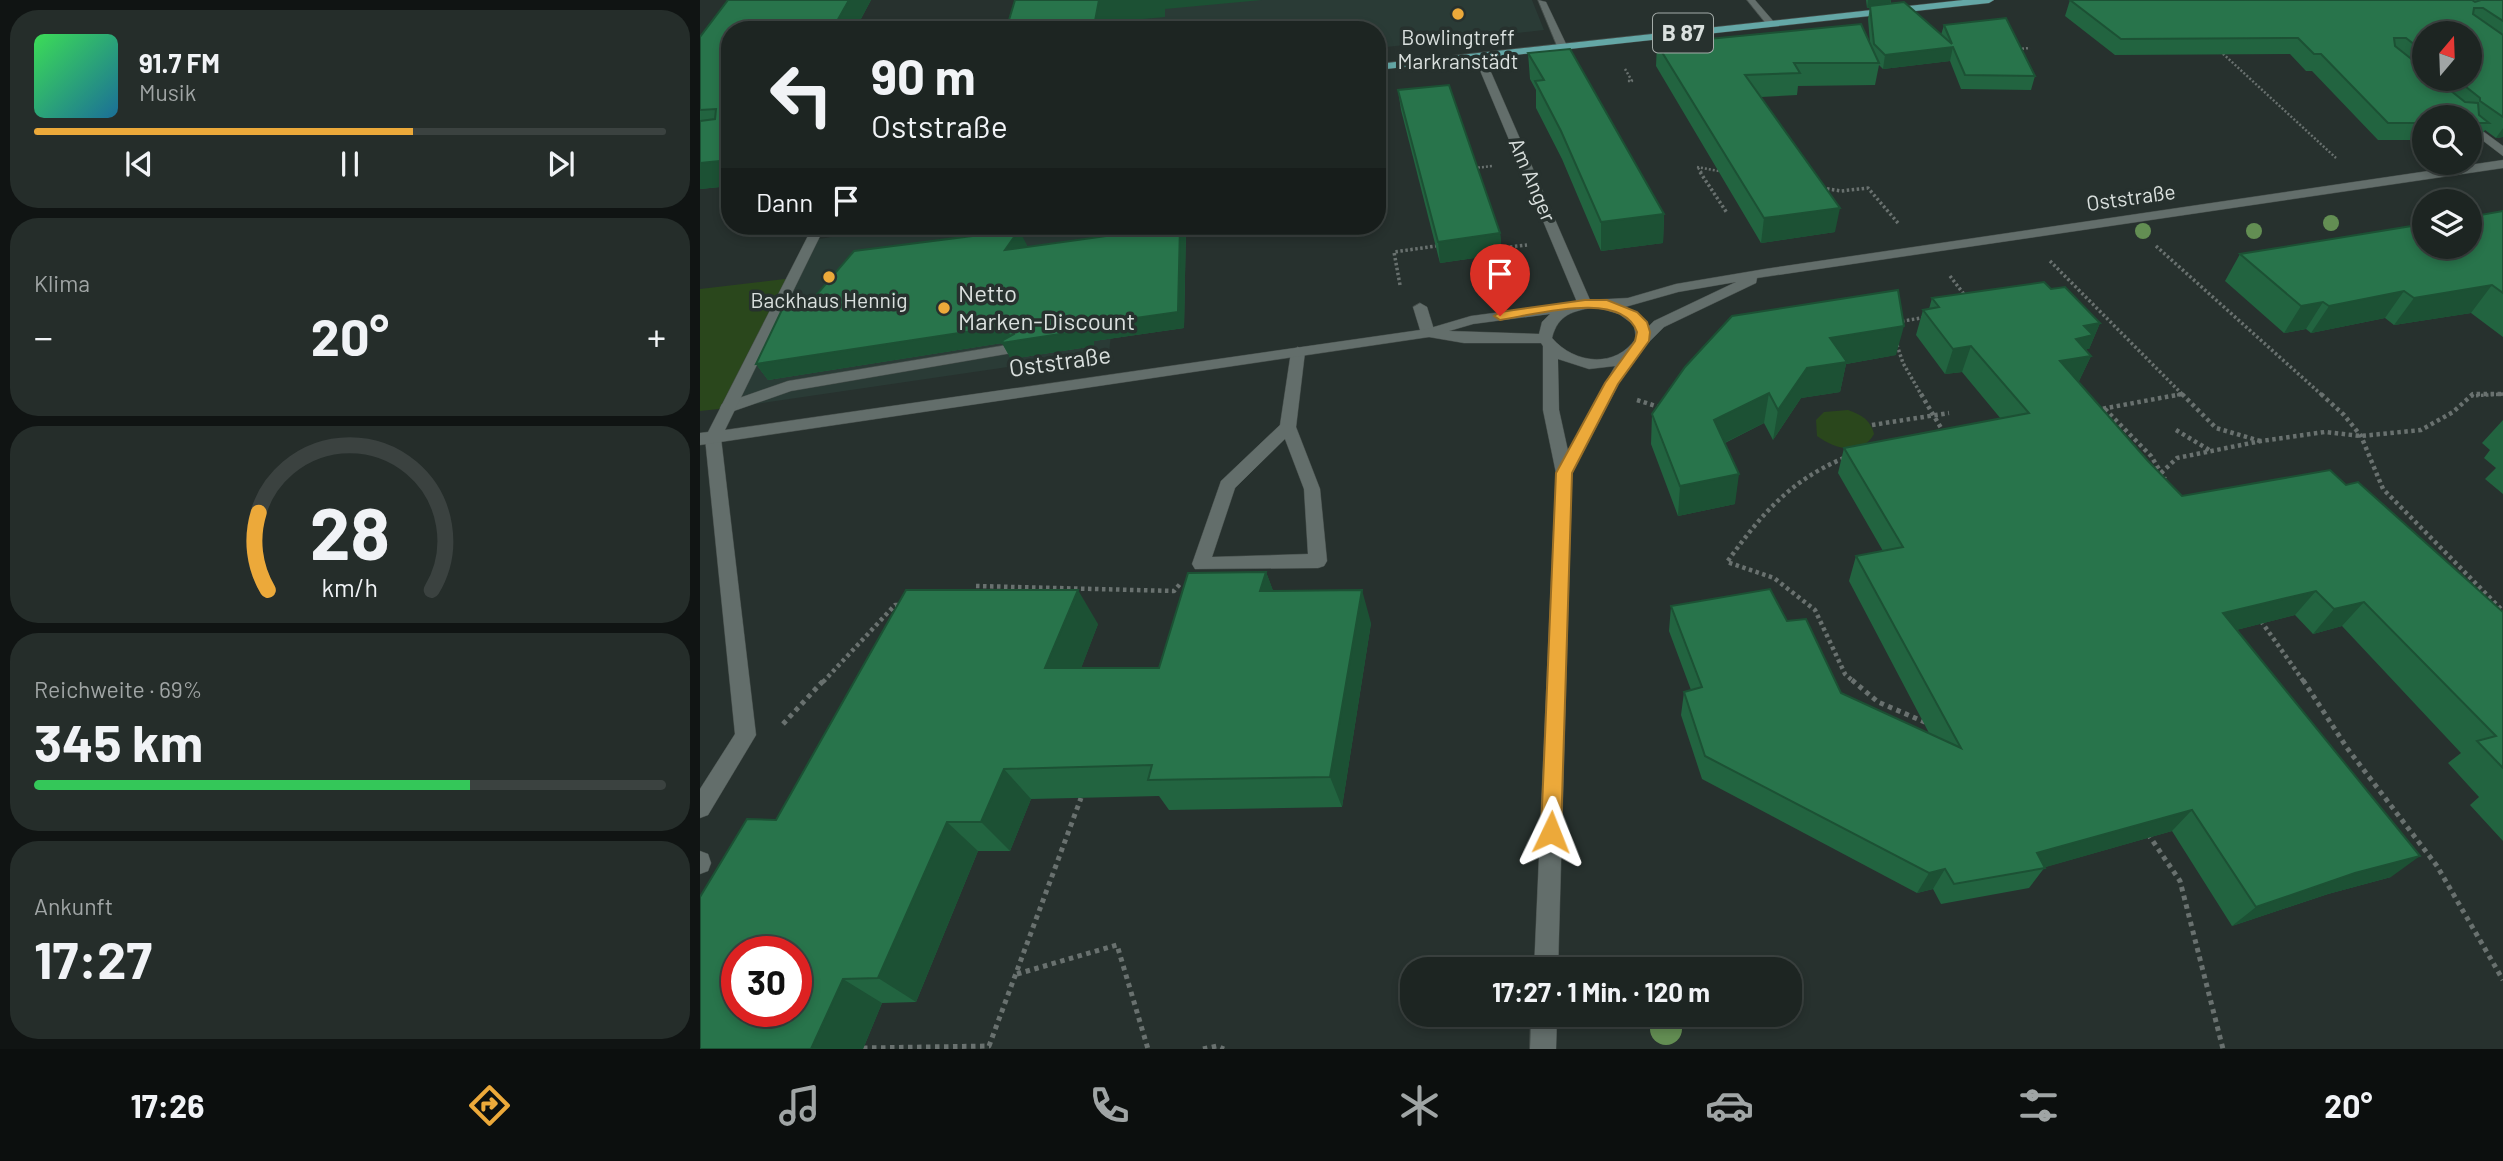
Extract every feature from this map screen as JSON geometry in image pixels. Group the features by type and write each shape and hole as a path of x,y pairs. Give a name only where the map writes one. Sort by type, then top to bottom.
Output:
{"main road":[{"name":"B 87","path":"1386,66 1989,0"}],"street":[{"path":"1751,1 1771,24"},
{"path":"1542,2 1562,47"},
{"name":"Am Anger","path":"1479,56 1585,304"},
{"path":"2482,135 2503,152"},
{"name":"Oststraße","path":"707,438 1427,333 1471,320 1585,304 1629,302 1676,288 1760,274 2503,164"},
{"path":"700,808 746,735 707,438 728,408 814,235"},
{"name":"Oststraße","path":"1427,333 1548,343 1573,361 1589,364 1621,359 1659,324 1760,274"},
{"name":"Oststraße","path":"1607,304 1632,314 1640,322 1643,332 1638,346"},
{"path":"1420,307 1427,333"},
{"path":"1545,957 1564,473 1552,410 1548,343 1549,322 1567,308"},
{"path":"1564,473 1612,383 1638,346"},
{"path":"728,408 788,386 1013,349"},
{"path":"1288,426 1227,485 1200,564 1318,561 1312,489 1288,426 1298,352"},
{"path":"1543,1049 1544,1027"}],"path":[{"path":"2016,50 2030,48"},
{"path":"2223,52 2219,51 2365,184"},
{"path":"1727,214 1697,167 1736,174"},
{"path":"1815,187 1841,191 1868,188 1919,250"},
{"path":"2166,241 2152,243 2344,415 2361,436 2383,489 2503,611"},
{"path":"2060,258 2049,260 2216,428 2261,441"},
{"path":"1962,273 1950,275 1969,300"},
{"path":"1888,323 1938,315"},
{"path":"1896,343 1903,363 1946,437 1933,439"},
{"path":"2092,411 2182,394"},
{"path":"2161,473 2177,458 2261,441 2325,432 2361,436 2421,430 2453,412 2473,394 2503,394"},
{"path":"1630,398 1673,411"},
{"path":"2105,408 2151,456 2167,484"},
{"path":"1872,425 1935,417 1949,412"},
{"path":"2176,430 2211,451"},
{"path":"1854,455 1815,469 1767,507 1727,562 1774,578 1815,610 1845,674 1878,702 1911,719 1936,726"},
{"path":"2412,535 2424,533"},
{"path":"976,586 1174,591 1200,564"},
{"path":"746,735 778,730 894,605 904,606"},
{"path":"2254,612 2282,648 2371,782 2437,866 2503,980"},
{"path":"863,1048 989,1048 1082,798"},
{"path":"2143,826 2180,881 2223,1049"},
{"path":"1016,974 1117,945 1148,1049"},
{"path":"1203,1049 1217,1046 1224,1049"}],"shaded area":[{"path":"1037,0 1532,0 1544,30 1386,47 1386,21 1031,21"},
{"path":"844,235 1123,235 1109,352 728,408 812,240"}],"green space":[{"path":"793,278 728,408 700,411 700,289"},
{"path":"1848,410 1861,416 1870,425 1874,434 1869,441 1862,446 1847,449 1817,436 1816,420 1824,412"}],"building":[{"path":"728,0 849,0 837,21 721,21 721,161 700,163 700,121 715,119 716,109 700,110 700,37"},
{"path":"1015,0 1099,0 1095,21 1009,21"},
{"path":"2070,0 2503,0 2503,21 2483,8 2474,8 2473,14 2503,35 2503,117 2480,101 2471,91 2482,91 2482,21 2412,21 2412,43 2406,38 2394,38 2395,46 2412,59 2412,91 2451,91 2465,102 2478,103 2412,105 2412,123 2388,123 2321,54 2314,54 2298,38 2121,39"},
{"path":"1904,2 1952,44 1944,25 2006,18 2035,76 1965,75 1953,47 1885,55 1874,44 1870,6"},
{"path":"1861,24 1879,63 1794,63 1800,73 1745,75 1840,208 1764,218 1657,44"},
{"path":"1570,49 1664,214 1601,222 1561,131 1535,81 1544,80 1528,53"},
{"path":"1449,85 1500,233 1438,242 1398,90"},
{"path":"2503,211 2503,293 2492,285 2414,298 2404,291 2329,306 2323,302 2301,306 2240,254 2412,226 2412,259 2482,259 2482,215"},
{"path":"980,235 1016,235 1005,250 1114,235 1180,235 1178,312 1087,325 1086,330 1002,343 1014,334 1012,329 1005,326 756,364 789,295 807,306 854,251"},
{"path":"2044,282 2051,289 2065,287 2100,323 2084,326 2093,335 2076,339 2091,356 2060,361 2182,496 2330,470 2346,485 2358,482 2503,612 2503,768 2477,741 2496,736 2364,602 2334,609 2316,591 2223,613 2420,856 2355,873 2256,907 2192,810 2037,853 2045,868 1954,884 1945,869 1929,873 1705,756 1684,692 1702,687 1671,606 1770,589 1787,621 1806,619 1841,693 1961,748 1856,556 1903,547 1844,448 2029,413 1971,346 1953,349 1923,310 1939,307 1932,298"},
{"path":"1898,290 1904,326 1830,338 1847,362 1807,368 1778,410 1769,393 1714,420 1739,474 1680,486 1652,414 1685,367 1732,316"},
{"path":"1266,572 1260,591 1362,590 1330,777 1148,780 1152,765 1004,769 981,822 947,822 878,978 843,979 811,1049 700,1049 700,897 747,819 776,820 906,590 1078,590 1045,668 1159,668 1188,573"}],"place":[{"name":"Bowlingtreff Markranstädt","path":"1458,14"},
{"name":"Backhaus Hennig","path":"829,277"},
{"name":"Netto Marken-Discount","path":"944,308"}],"route":[{"path":"1500,316 1585,304 1607,304 1632,314 1640,322 1643,332 1639,347 1612,383 1564,473 1551,832"}]}
